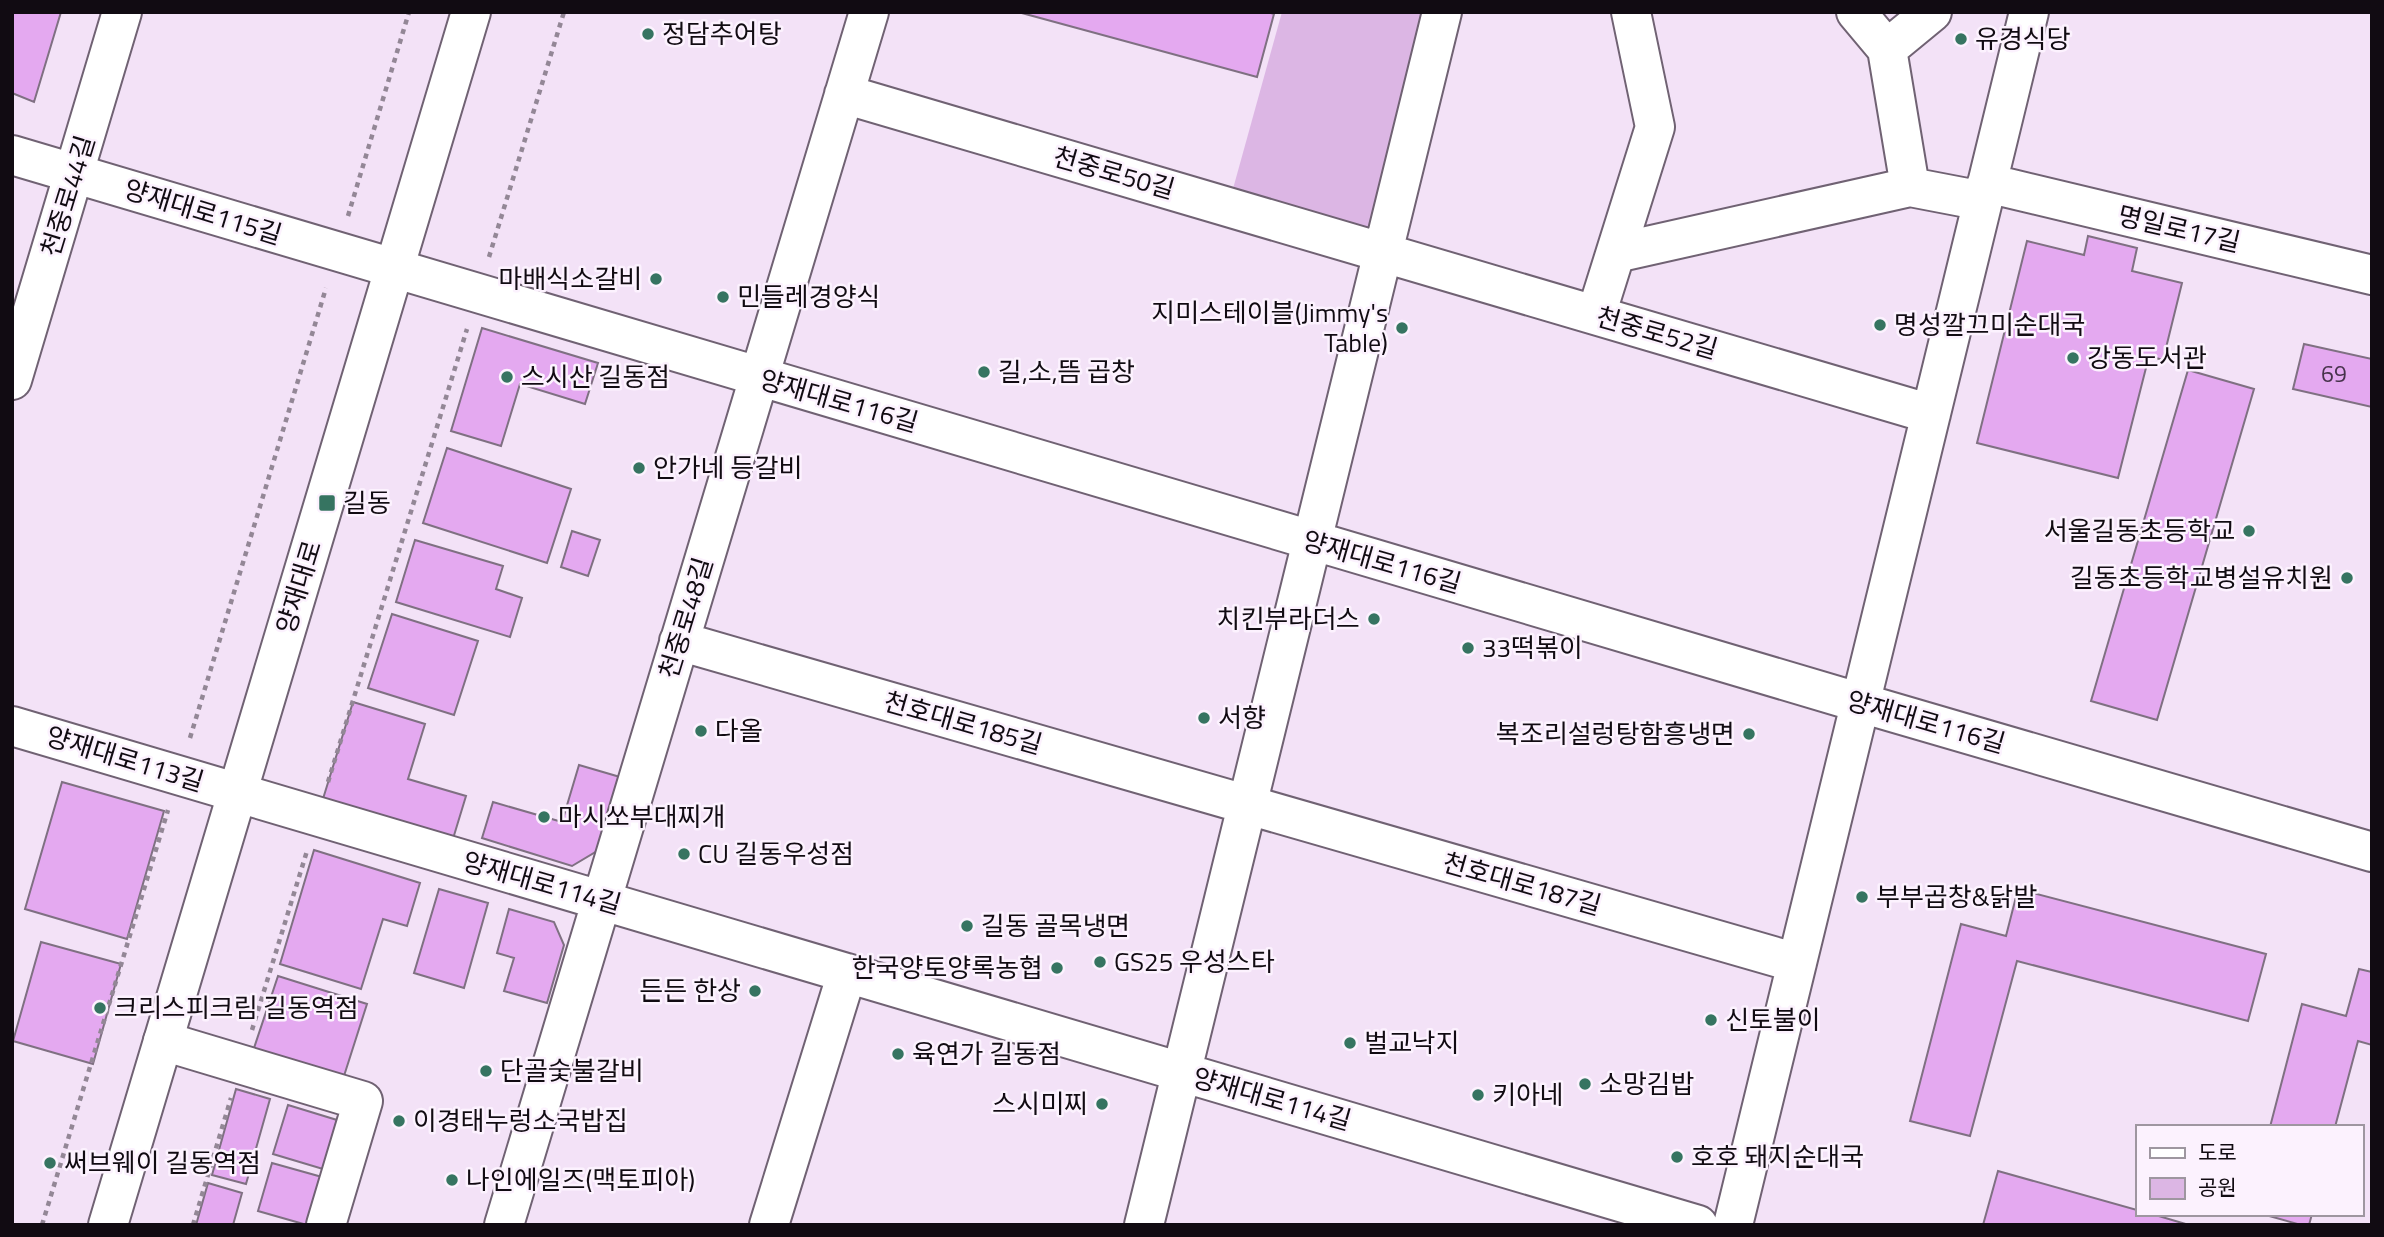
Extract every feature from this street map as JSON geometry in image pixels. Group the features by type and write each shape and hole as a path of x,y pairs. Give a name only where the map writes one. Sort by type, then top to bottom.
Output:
{"street":[{"name":"천중로44길","path":"12,380 122,12"},
{"name":"양재대로","path":"108,1225 471,12"},
{"name":"천중로48길","path":"504,1225 869,12"},
{"path":"1144,1225 1442,12"},
{"path":"1596,315 1655,127 1631,12"},
{"path":"1856,12 1887,49 1910,187"},
{"path":"1887,49 1932,12"},
{"path":"1733,1225 2029,12"},
{"name":"천중로50길","path":"844,94 1383,252"},
{"name":"양재대로115길","path":"12,155 394,270"},
{"path":"1616,253 1910,187 1985,192"},
{"name":"명일로17길","path":"1985,192 2372,275"},
{"name":"천중로52길","path":"1383,252 1931,414"},
{"name":"양재대로116길","path":"394,270 2372,852"},
{"name":"천호대로185길","path":"679,641 1247,805"},
{"name":"양재대로113길","path":"12,726 237,793"},
{"name":"양재대로114길","path":"237,793 1698,1225"},
{"name":"천호대로187길","path":"1247,805 1797,963"},
{"path":"769,1225 847,973"},
{"path":"163,1041 363,1101 326,1225"}],"path":[{"path":"42,1225 409,12"},
{"path":"193,1225 564,12"}],"green space":[{"path":"1282,12 1429,12 1376,237 1231,196"}],"building":[{"path":"12,12 61,12 34,102 12,93"},
{"path":"1018,12 1268,12 1274,14 1257,77"},
{"name":"강동도서관","path":"2088,236 2137,248 2132,271 2182,283 2163,360 2149,356 2118,478 1977,443 2027,241 2084,255"},
{"path":"482,328 598,363 585,404 520,384 501,446 451,431"},
{"path":"2304,344 2372,359 2372,407 2293,389"},
{"path":"2188,370 2254,389 2157,720 2091,701"},
{"path":"447,448 571,489 547,563 423,523"},
{"path":"572,531 600,540 588,576 561,567"},
{"path":"415,540 503,566 496,589 522,598 510,637 396,602"},
{"path":"392,614 478,641 454,715 368,688"},
{"path":"353,702 425,724 408,779 466,796 452,842 322,802"},
{"path":"579,765 620,777 597,851 572,866 482,838 493,802 562,822"},
{"path":"62,782 164,811 127,939 25,909"},
{"path":"314,850 420,883 407,926 383,919 361,989 280,964"},
{"path":"439,889 488,903 464,988 414,973"},
{"path":"2018,889 2266,954 2248,1021 2017,961 1970,1136 1910,1121 1961,924 2006,936"},
{"path":"509,909 554,922 564,945 547,1003 504,991 514,958 497,953"},
{"path":"41,942 121,964 93,1064 13,1041"},
{"path":"2359,969 2372,972 2372,1045 2358,1041 2336,1125 2271,1125 2302,1004 2346,1016"},
{"path":"278,976 367,1004 343,1079 253,1051"},
{"path":"236,1089 270,1099 246,1184 212,1175"},
{"path":"288,1105 337,1120 323,1169 273,1154"},
{"path":"272,1163 322,1177 307,1225 258,1211"},
{"path":"1998,1171 2136,1210 2136,1216 2159,1216 2189,1225 1983,1225"},
{"path":"208,1183 242,1193 233,1225 196,1225"},
{"path":"2269,1216 2311,1216 2309,1225"}],"place":[{"name":"정담추어탕","path":"648,34"},
{"name":"유경식당","path":"1961,39"},
{"name":"마배식소갈비","path":"656,279"},
{"name":"민들레경양식","path":"723,297"},
{"name":"명성깔끄미순대국","path":"1880,325"},
{"name":"지미스테이블(Jimmy's Table)","path":"1402,328"},
{"name":"강동도서관","path":"2073,358"},
{"name":"길,소,뜸 곱창","path":"984,372"},
{"name":"스시산 길동점","path":"507,377"},
{"name":"안가네 등갈비","path":"639,468"},
{"name":"길동","path":"327,503"},
{"name":"서울길동초등학교","path":"2249,531"},
{"name":"길동초등학교병설유치원","path":"2347,578"},
{"name":"치킨부라더스","path":"1374,619"},
{"name":"33떡볶이","path":"1468,648"},
{"name":"서향","path":"1204,718"},
{"name":"다올","path":"701,731"},
{"name":"복조리설렁탕함흥냉면","path":"1749,734"},
{"name":"마시쏘부대찌개","path":"544,817"},
{"name":"CU 길동우성점","path":"684,854"},
{"name":"부부곱창&닭발","path":"1862,897"},
{"name":"길동 골목냉면","path":"967,926"},
{"name":"GS25 우성스타","path":"1100,962"},
{"name":"한국양토양록농협","path":"1057,968"},
{"name":"든든 한상","path":"755,991"},
{"name":"크리스피크림 길동역점","path":"100,1008"},
{"name":"신토불이","path":"1711,1020"},
{"name":"벌교낙지","path":"1350,1043"},
{"name":"육연가 길동점","path":"898,1054"},
{"name":"단골숯불갈비","path":"486,1071"},
{"name":"소망김밥","path":"1585,1084"},
{"name":"키아네","path":"1478,1095"},
{"name":"스시미찌","path":"1102,1104"},
{"name":"이경태누렁소국밥집","path":"399,1121"},
{"name":"호호 돼지순대국","path":"1677,1157"},
{"name":"써브웨이 길동역점","path":"50,1163"},
{"name":"나인에일즈(맥토피아)","path":"452,1180"}]}
